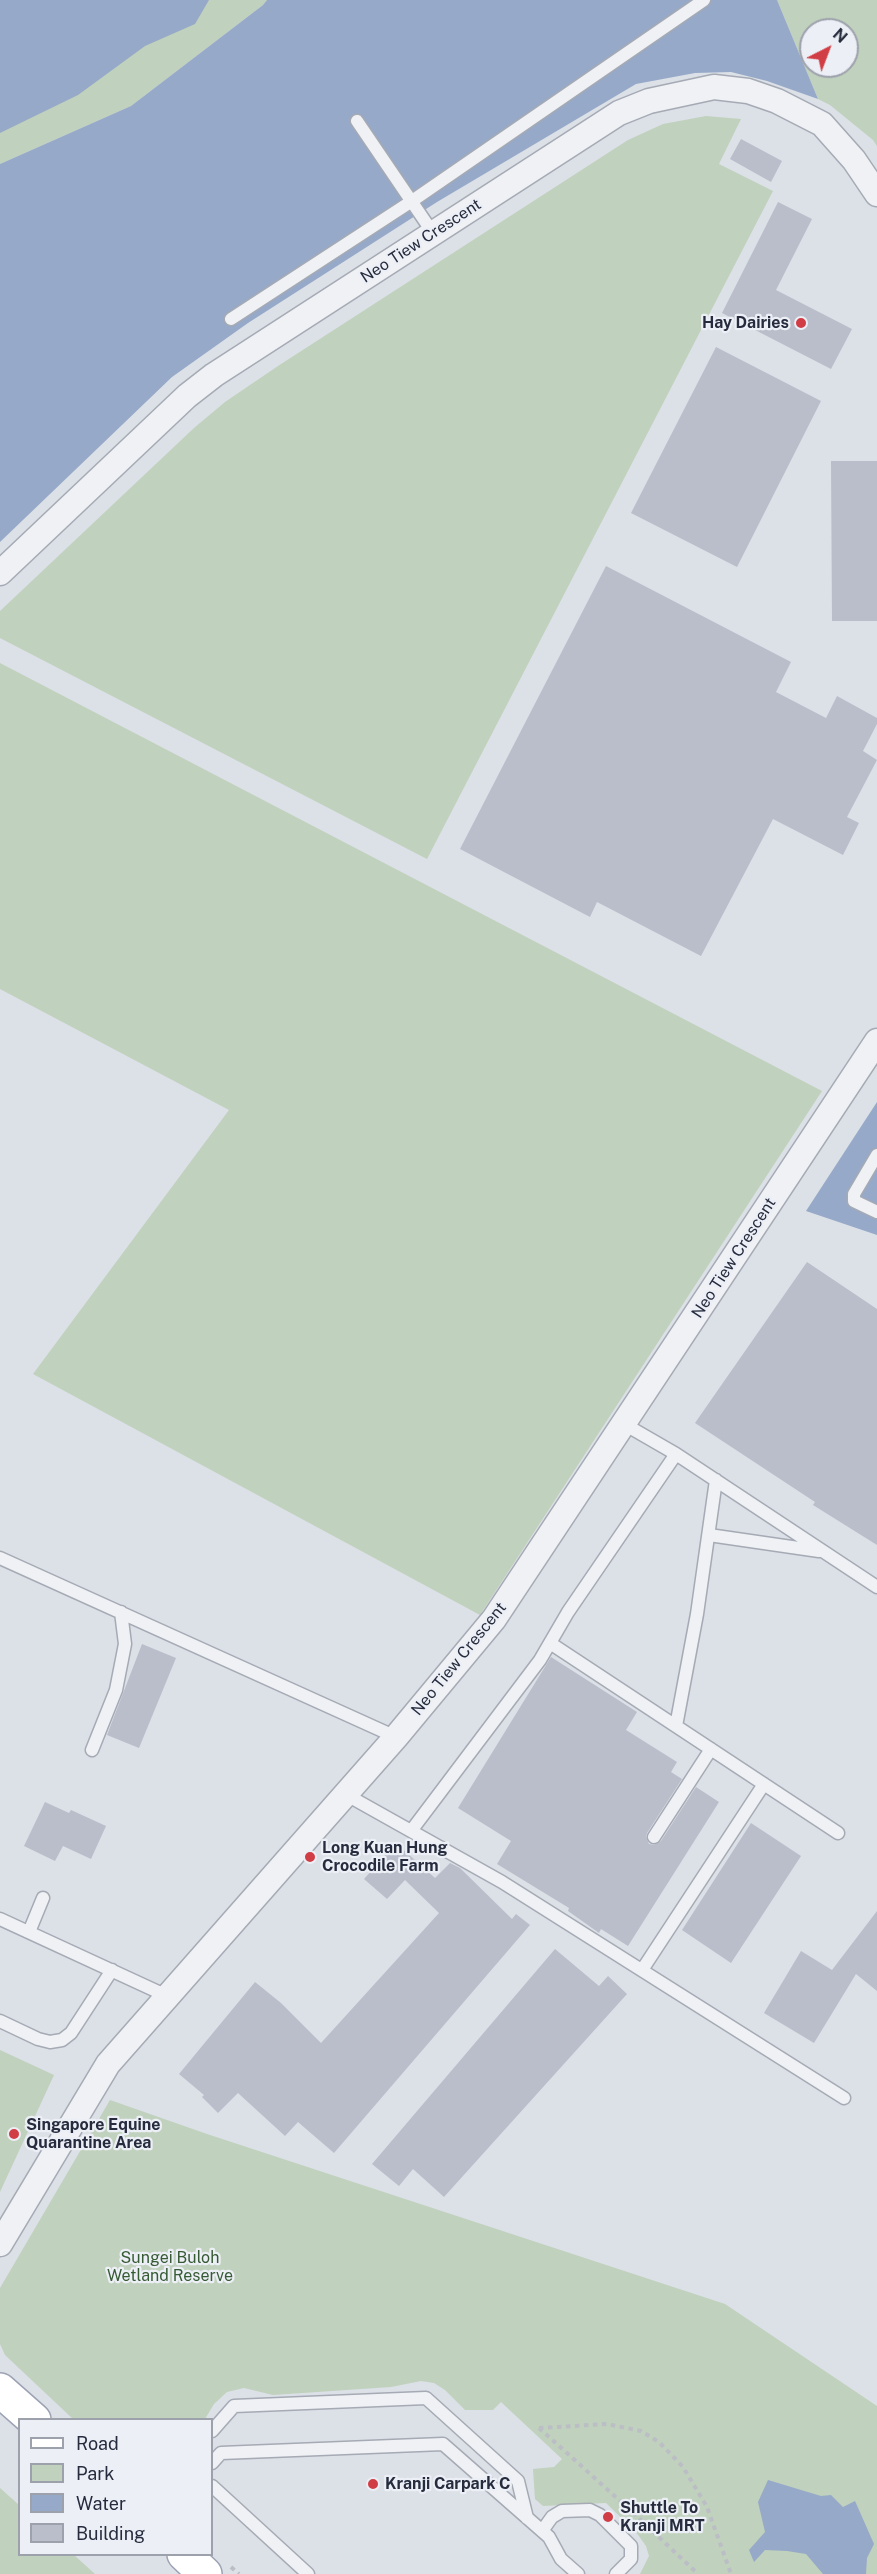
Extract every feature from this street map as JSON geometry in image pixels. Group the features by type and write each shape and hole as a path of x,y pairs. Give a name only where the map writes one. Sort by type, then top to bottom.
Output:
{"main road":[{"path":"0,2390 32,2418"},
{"path":"186,2556 205,2574"}],"street":[{"name":"Neo Tiew Crescent","path":"0,573 187,396 214,375 619,113 649,101 714,87 758,94 822,124 854,160 877,194"},
{"name":"Neo Tiew Crescent","path":"0,2244 108,2064 396,1737 494,1619 877,1041"}],"lane":[{"path":"231,319 412,201 704,0"},
{"path":"357,121 433,233"},
{"path":"877,1155 854,1194 854,1201 877,1212"},
{"path":"624,1425 676,1454 877,1587"},
{"path":"411,1831 540,1660 568,1612 676,1454"},
{"path":"676,1726 697,1614 716,1480"},
{"path":"709,1535 823,1552"},
{"path":"0,1558 396,1737"},
{"path":"92,1750 116,1690 125,1644 121,1612"},
{"path":"550,1643 838,1833"},
{"path":"654,1837 711,1749"},
{"path":"642,1970 764,1784"},
{"path":"345,1794 502,1882 844,2098"},
{"path":"29,1932 43,1898"},
{"path":"0,1919 167,1996"},
{"path":"0,2021 50,2043 62,2040 71,2033 112,1970"},
{"path":"213,2430 234,2406 426,2398 518,2481 527,2518"},
{"path":"213,2462 221,2453 443,2444 549,2537 561,2559 578,2574"},
{"path":"213,2487 308,2574"},
{"path":"542,2531 552,2517 562,2511 590,2510 600,2515 631,2546 631,2559 616,2574"}],"path":[{"path":"698,2574 539,2428 607,2424 641,2431 659,2442 683,2467 707,2507 732,2574"}],"green space":[{"path":"0,0 267,0 131,106 0,164"},
{"path":"777,0 877,0 877,146 873,140 830,105 818,99 809,78 859,78 859,18 799,18 799,53"},
{"path":"706,116 741,119 719,164 773,191 427,859 0,638 0,611 194,428 225,402 628,140 663,124"},
{"path":"0,663 822,1091 480,1615 33,1374 229,1110 0,989"},
{"name":"Singapore Equine Quarantine Area","path":"0,2050 54,2075 0,2192"},
{"name":"Sungei Buloh Wetland Reserve","path":"110,2100 725,2304 877,2406 877,2574 640,2574 649,2556 646,2546 636,2532 606,2503 543,2506 535,2499 533,2469 554,2467 562,2459 501,2402 493,2410 465,2410 445,2390 434,2383 421,2381 391,2387 273,2395 244,2388 227,2392 214,2404 206,2418 72,2418 5,2355 0,2344 0,2288"},
{"path":"0,2488 18,2504 18,2556 75,2556 95,2574 0,2574"}],"water":[{"path":"0,0 209,0 195,24 145,46 78,95 0,133"},
{"path":"267,0 777,0 799,53 799,78 809,78 818,99 767,81 731,72 695,73 636,84 437,202 248,323 172,377 0,542 0,164 131,106"},
{"path":"877,1102 877,1235 806,1211"},
{"path":"768,2480 821,2496 831,2495 843,2507 855,2501 874,2544 867,2558 866,2574 823,2574 806,2554 787,2551 765,2550 754,2562 749,2550 765,2532 758,2502"}],"building":[{"path":"741,139 782,161 771,182 730,159"},
{"path":"778,202 812,219 776,290 852,329 831,369 722,313"},
{"path":"716,347 821,401 737,567 631,513"},
{"path":"831,461 877,461 877,621 832,621"},
{"path":"606,566 791,662 776,692 826,718 837,696 877,718 877,724 863,751 877,760 847,817 859,823 843,855 773,819 701,956 597,902 590,917 460,849"},
{"path":"807,1262 877,1309 877,1545 813,1505 815,1502 695,1423"},
{"path":"142,1644 176,1658 139,1748 107,1735"},
{"path":"551,1657 637,1712 626,1730 677,1762 671,1772 682,1779 647,1833 649,1844 654,1845 661,1841 696,1787 719,1802 628,1946 601,1929 599,1933 568,1911 569,1908 497,1864 511,1841 458,1808"},
{"path":"45,1802 69,1813 71,1810 106,1826 91,1859 63,1846 55,1861 24,1846"},
{"path":"751,1823 801,1856 731,1963 682,1930"},
{"path":"396,1843 435,1878 450,1863 460,1868 512,1919 516,1914 530,1925 334,2153 298,2122 285,2136 238,2093 218,2113 202,2097 204,2095 179,2074 255,1982 281,2003 321,2043 439,1913 405,1880 387,1899 364,1879"},
{"path":"877,1911 877,1991 856,1974 814,2043 764,2013 801,1951 832,1970"},
{"path":"555,1949 599,1986 608,1976 627,1994 444,2197 413,2169 399,2186 372,2164"}],"place":[{"name":"Hay Dairies","path":"801,323"},
{"name":"Long Kuan Hung Crocodile Farm","path":"310,1857"},
{"name":"Singapore Equine Quarantine Area","path":"14,2134"},
{"name":"Kranji Carpark C","path":"373,2484"},
{"name":"Shuttle To Kranji MRT","path":"608,2517"}]}
